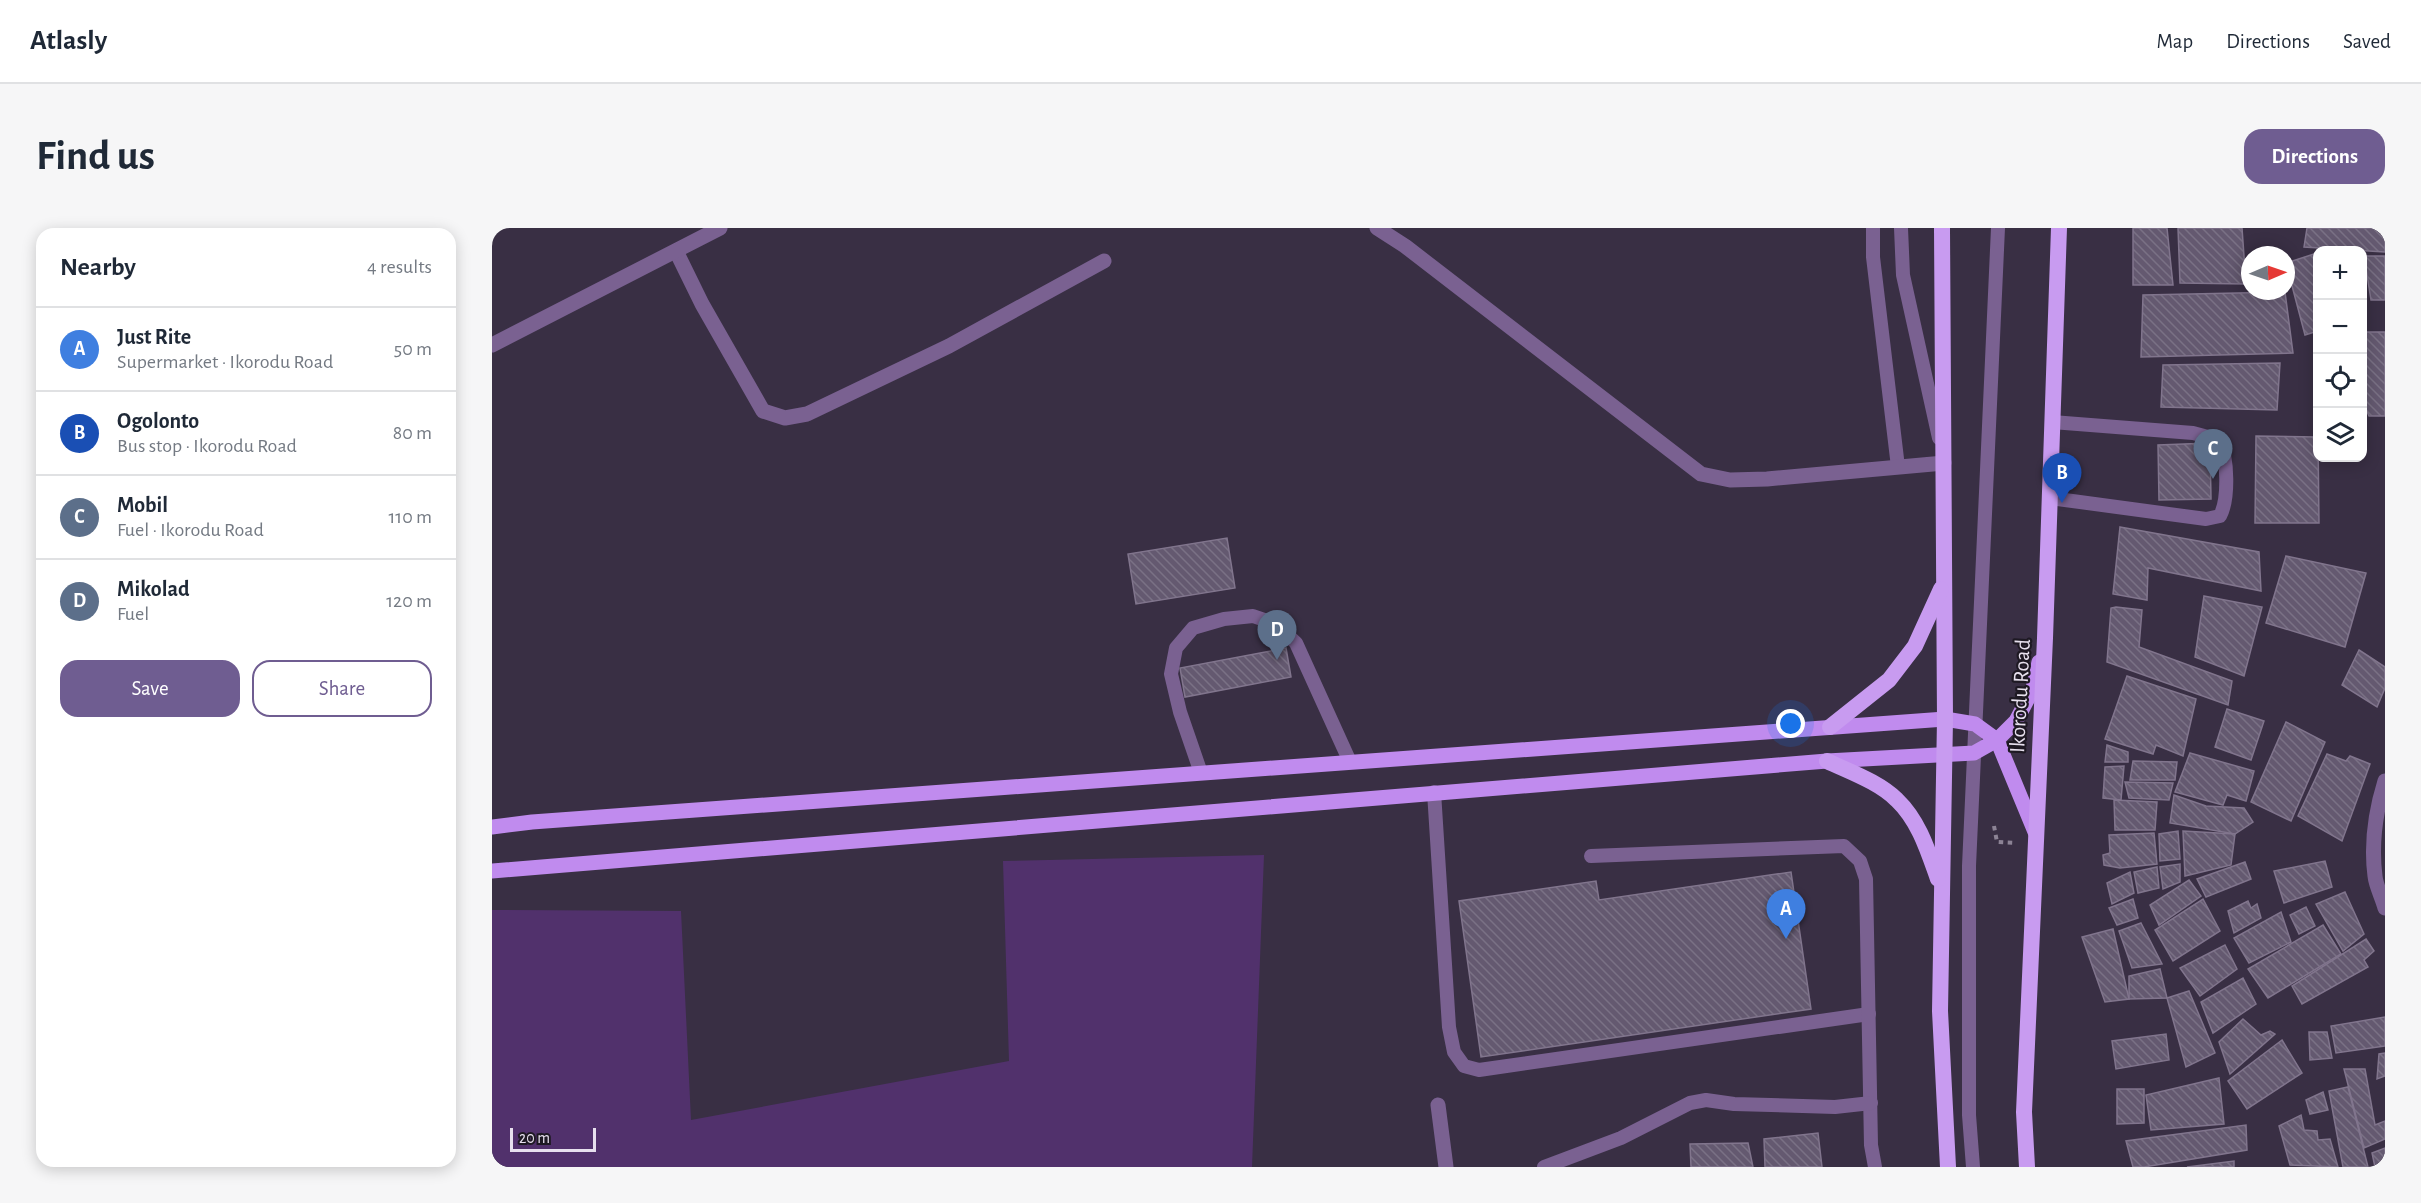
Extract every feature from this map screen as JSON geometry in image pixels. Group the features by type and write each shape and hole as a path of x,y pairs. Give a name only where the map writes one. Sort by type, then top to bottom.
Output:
{"highway":[{"path":"1942,228 1945,756 1940,1011 1948,1167"},
{"name":"Ikorodu Road","path":"2027,1167 2024,1112 2045,638 2059,228"},
{"path":"1830,727 1889,680 1915,646 1944,582"},
{"path":"1827,761 1896,798 1911,816 1927,848 1941,887"}],"main road":[{"path":"492,871 1434,792 1827,761 1974,753 1997,740 2016,721 2033,689 2045,638"},
{"path":"492,827 1945,719 1975,724 1997,740 2035,832"}],"street":[{"path":"492,345 720,228"},
{"path":"1377,228 1405,246 1701,474 1730,480 1757,479 1944,463"},
{"path":"676,251 702,304 762,411 785,418 807,414 949,346 1104,261"},
{"path":"2385,781 2374,845 2375,877 2385,908"},
{"path":"1438,1105 1446,1167"}],"lane":[{"path":"1873,228 1873,257 1898,467"},
{"path":"1901,228 1903,275 1944,463"},
{"path":"1973,1167 1969,1115 1970,866 1998,228"},
{"path":"2050,498 2206,519 2220,516 2226,506 2225,451 2219,441 2193,433 2052,422"},
{"path":"1201,773 1180,712 1171,674 1176,648 1193,628 1224,619 1253,616 1276,624 1296,643 1350,762"},
{"path":"1434,792 1449,1027 1454,1052 1464,1066 1479,1070 1869,1014"},
{"path":"1591,856 1844,846 1860,861 1866,879 1871,1144 1875,1167"},
{"path":"1544,1167 1621,1138 1690,1103 1706,1100 1734,1104 1835,1107 1871,1103"}],"shaded area":[{"path":"1264,855 1252,1167 492,1167 492,910 681,911 691,1120 1009,1061 1003,861"}],"building":[{"path":"2133,228 2167,228 2173,285 2133,285"},
{"path":"2178,228 2242,228 2241,284 2180,283"},
{"path":"2307,228 2385,228 2385,252 2367,251 2367,246 2304,247"},
{"path":"2313,254 2313,333 2305,335 2295,297 2295,260"},
{"path":"2367,256 2385,256 2385,300 2371,300"},
{"path":"2241,293 2241,300 2286,300 2293,353 2141,357 2143,295"},
{"path":"2367,332 2385,332 2385,416 2369,416 2367,411"},
{"path":"2280,363 2277,410 2161,407 2163,365"},
{"path":"2256,436 2313,437 2313,462 2318,462 2319,523 2255,523"},
{"path":"2210,443 2211,499 2159,500 2158,445"},
{"path":"2120,527 2259,552 2261,591 2148,568 2147,600 2113,594"},
{"path":"1227,538 1235,588 1136,604 1128,554"},
{"path":"2286,556 2366,573 2345,647 2266,623"},
{"path":"2204,596 2262,607 2244,676 2195,657"},
{"path":"2111,608 2142,610 2139,647 2232,681 2228,705 2107,662"},
{"path":"1286,648 1291,677 1185,697 1180,668"},
{"path":"2359,650 2385,667 2385,688 2377,707 2342,685"},
{"path":"2127,676 2196,699 2183,756 2156,745 2153,754 2105,739"},
{"path":"2227,709 2264,721 2251,760 2215,747"},
{"path":"2286,722 2325,742 2291,821 2251,802"},
{"path":"2107,745 2128,752 2128,762 2105,762"},
{"path":"2190,753 2254,771 2246,801 2227,795 2223,805 2175,792"},
{"path":"2327,754 2346,761 2350,756 2370,764 2342,841 2298,816"},
{"path":"2133,761 2177,762 2175,780 2130,780"},
{"path":"2124,766 2121,800 2103,798 2105,767"},
{"path":"2125,782 2173,783 2169,800 2129,798"},
{"path":"2174,795 2206,806 2244,808 2253,822 2235,834 2170,823"},
{"path":"2114,800 2157,802 2155,830 2115,830"},
{"path":"2178,831 2180,859 2160,861 2159,834"},
{"path":"2183,831 2235,834 2231,865 2185,876"},
{"path":"2154,833 2157,864 2120,868 2104,865 2103,855 2110,853 2109,835"},
{"path":"2325,861 2332,887 2284,903 2274,871"},
{"path":"2245,862 2251,879 2206,897 2197,879"},
{"path":"2180,864 2180,882 2163,889 2160,867"},
{"path":"2157,867 2159,888 2138,893 2134,872"},
{"path":"1791,872 1811,1009 1481,1057 1459,901 1596,881 1599,900"},
{"path":"2130,872 2134,893 2112,904 2107,883"},
{"path":"2189,880 2201,896 2159,925 2150,905"},
{"path":"2345,892 2364,934 2343,951 2316,904"},
{"path":"2133,899 2138,918 2117,925 2109,908"},
{"path":"2203,899 2220,931 2173,961 2155,930"},
{"path":"2248,901 2251,908 2257,904 2261,918 2234,933 2228,911"},
{"path":"2306,907 2315,926 2299,934 2290,915"},
{"path":"2281,912 2291,942 2249,963 2234,938"},
{"path":"2141,923 2162,964 2132,968 2119,931"},
{"path":"2323,925 2341,954 2268,998 2248,969"},
{"path":"2113,929 2129,999 2105,1002 2082,937"},
{"path":"2366,939 2374,951 2364,960 2368,967 2302,1004 2292,986"},
{"path":"2225,945 2237,969 2200,996 2180,968"},
{"path":"2160,969 2167,998 2129,999 2129,976"},
{"path":"2243,978 2256,1004 2213,1033 2201,1002"},
{"path":"2189,991 2215,1053 2186,1067 2167,998"},
{"path":"2385,1017 2385,1046 2336,1053 2331,1026"},
{"path":"2243,1019 2261,1035 2270,1031 2275,1034 2230,1074 2219,1042"},
{"path":"2309,1032 2327,1032 2332,1058 2310,1060"},
{"path":"2166,1034 2169,1060 2116,1069 2112,1041"},
{"path":"2282,1040 2302,1073 2247,1109 2228,1081"},
{"path":"2385,1053 2385,1076 2377,1079 2379,1054"},
{"path":"2344,1069 2365,1069 2375,1125 2385,1121 2385,1139 2364,1148"},
{"path":"2219,1078 2224,1124 2151,1130 2146,1095"},
{"path":"2348,1087 2368,1167 2343,1167 2329,1091"},
{"path":"2117,1089 2144,1089 2144,1123 2117,1124"},
{"path":"2323,1092 2328,1110 2310,1114 2306,1100"},
{"path":"2301,1115 2304,1130 2317,1131 2318,1140 2330,1139 2338,1167 2290,1165 2279,1126"},
{"path":"2246,1125 2247,1150 2144,1167 2133,1167 2126,1141"},
{"path":"1818,1133 1822,1167 1765,1167 1764,1139"},
{"path":"1748,1143 1753,1167 1691,1167 1690,1144"},
{"path":"2385,1148 2385,1167 2375,1167 2372,1153"},
{"path":"2234,1161 2234,1167 2187,1167"}],"place":[{"name":"Mobil","path":"2213,479"},
{"name":"Ogolonto","path":"2062,503"},
{"name":"Mikolad","path":"1277,660"},
{"name":"Just Rite","path":"1786,939"}]}
